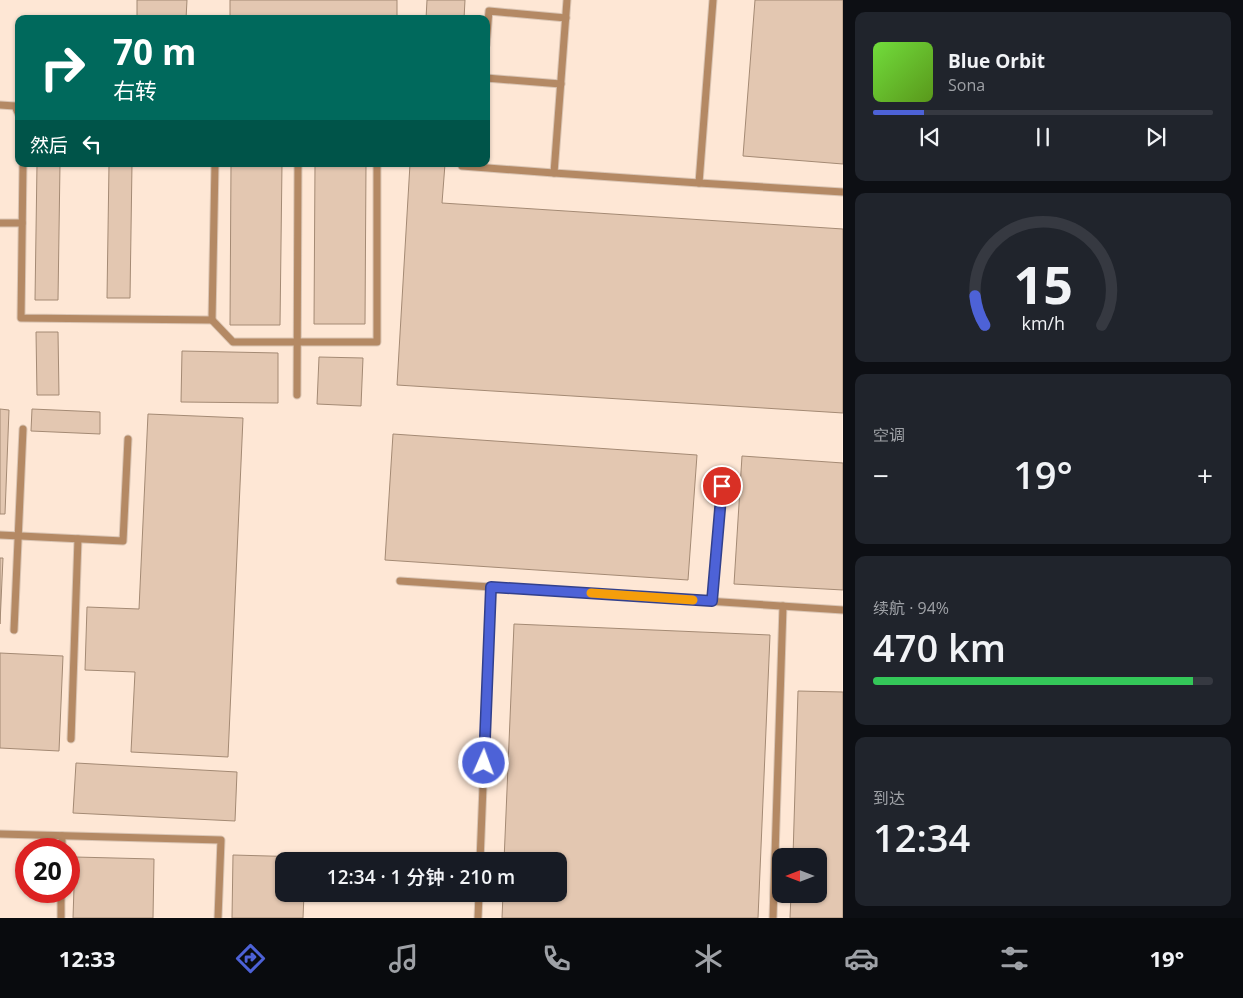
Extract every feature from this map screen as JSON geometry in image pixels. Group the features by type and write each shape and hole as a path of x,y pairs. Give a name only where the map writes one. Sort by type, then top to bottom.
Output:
{"lane":[{"path":"554,173 567,0"},
{"path":"699,183 714,0"},
{"path":"489,15 489,11 566,18"},
{"path":"490,78 561,84"},
{"path":"0,105 15,106"},
{"path":"23,167 21,318 212,320"},
{"path":"215,167 212,320 233,342 377,342 377,167"},
{"path":"297,395 298,167"},
{"path":"475,167 843,192"},
{"path":"0,223 22,223"},
{"path":"14,630 23,429"},
{"path":"0,535 123,541 128,439"},
{"path":"712,601 722,486"},
{"path":"70,739 78,539"},
{"path":"400,581 843,610"},
{"path":"480,852 491,587"},
{"path":"773,918 783,606"},
{"path":"0,834 221,840 218,918"},
{"path":"478,918 479,902"},
{"path":"61,903 61,918"}],"building":[{"path":"137,0 187,0 186,15 137,15"},
{"path":"230,0 397,0 397,15 230,15"},
{"path":"427,0 465,0 464,15 426,15"},
{"path":"755,0 843,0 843,164 743,156"},
{"path":"37,167 60,167 58,300 35,300"},
{"path":"109,167 132,167 130,298 107,298"},
{"path":"231,167 282,167 280,325 230,325"},
{"path":"315,167 366,167 365,324 314,324"},
{"path":"410,167 445,167 442,203 843,229 843,413 397,385"},
{"path":"36,332 58,332 59,395 37,395"},
{"path":"182,351 278,353 278,403 181,402"},
{"path":"319,357 363,358 361,406 317,404"},
{"path":"0,409 9,410 5,514 0,514"},
{"path":"32,409 100,412 100,434 31,431"},
{"path":"148,414 243,418 228,757 131,752 135,672 85,670 87,607 139,609"},
{"path":"393,434 697,455 688,580 385,560"},
{"path":"742,456 843,463 843,590 734,584"},
{"path":"0,558 3,558 0,624"},
{"path":"514,624 770,635 758,918 502,918 503,902 567,902 567,852 504,852"},
{"path":"0,653 63,656 59,751 0,748"},
{"path":"798,691 843,692 843,918 790,918 791,903 828,902 828,848 793,848"},
{"path":"76,763 237,772 235,821 73,813"},
{"path":"233,855 275,856 275,902 304,902 303,918 232,918"},
{"path":"80,857 154,859 153,918 73,918 73,903 80,903"}],"slow traffic":[{"path":"591,593 693,600"}],"route":[{"path":"484,763 491,587 712,601 722,486"}]}
